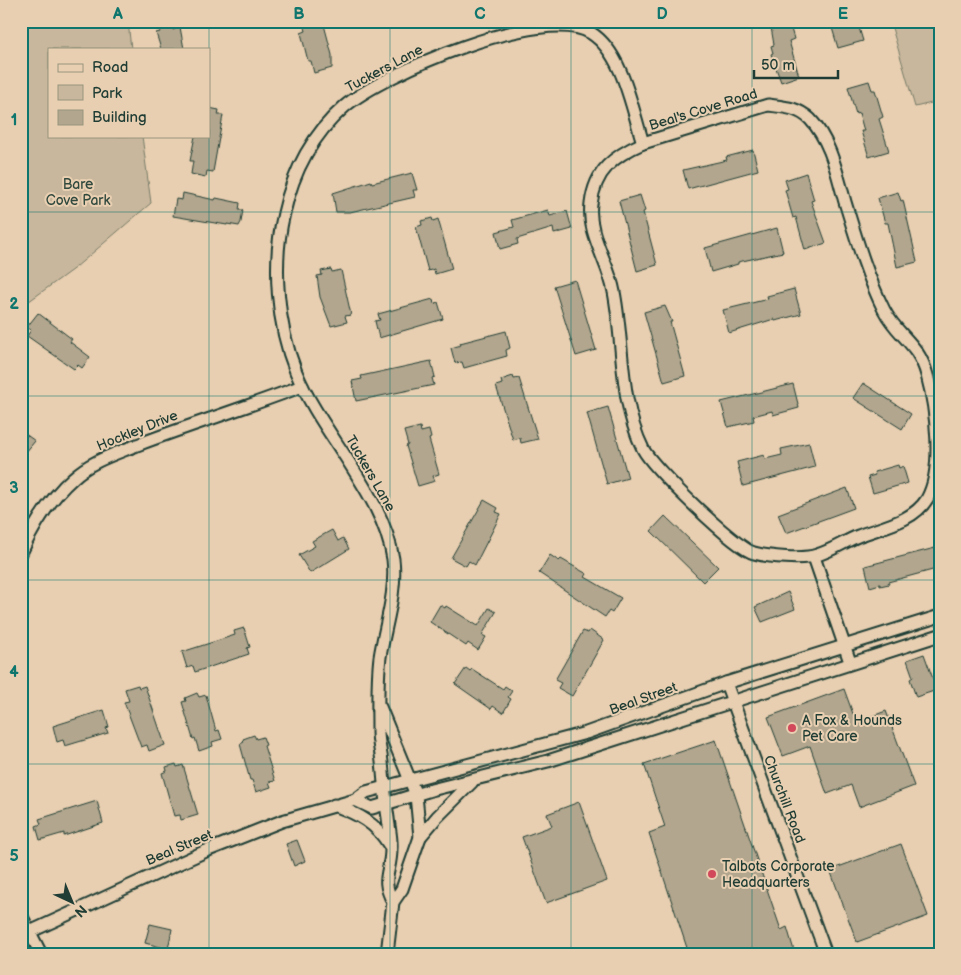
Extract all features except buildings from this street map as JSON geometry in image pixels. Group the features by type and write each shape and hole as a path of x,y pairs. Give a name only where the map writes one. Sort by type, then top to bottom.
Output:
{"street":[{"name":"Tuckers Lane","path":"393,902 385,888 392,849 378,735 380,659 393,579 388,539 365,488 302,386 291,358 282,314 278,274 280,232 293,178 302,159 328,123 363,93 419,64 497,36 534,26 577,26 600,40 614,56 643,143"},
{"name":"Beal's Cove Road","path":"768,105 794,108 809,119 828,149 860,248 885,312 894,326 916,348 922,361 932,397 935,427 934,477 927,499 919,510 814,557 752,553 728,535 675,486 653,464 642,448 627,397 620,326 612,279 595,237 590,206 597,181 610,161 643,143 768,105"},
{"name":"Hockley Drive","path":"21,553 35,525 56,495 74,477 92,464 171,432 302,386"},
{"path":"814,557 850,662"},
{"name":"Beal Street","path":"26,934 206,851 282,821 355,800 366,792 586,733 726,684 940,616"},
{"path":"355,800 372,808 592,749 850,662 940,635"},
{"name":"Churchill Road","path":"726,684 826,954"},
{"name":"Tuckers Lane","path":"379,703 416,795 420,837"},
{"path":"387,954 393,902 402,889 420,837 436,816 475,780"},
{"path":"334,806 351,811 371,823 379,830 392,849"},
{"path":"21,915 26,934 41,954"}],"green space":[{"name":"Bare Cove Park","path":"21,21 128,21 131,48 48,48 48,138 142,138 151,203 76,267 21,307"},
{"path":"890,21 940,21 940,101 915,107"}],"place":[{"name":"A Fox & Hounds Pet Care","path":"792,728"},
{"name":"Talbots Corporate Headquarters","path":"712,874"}]}
